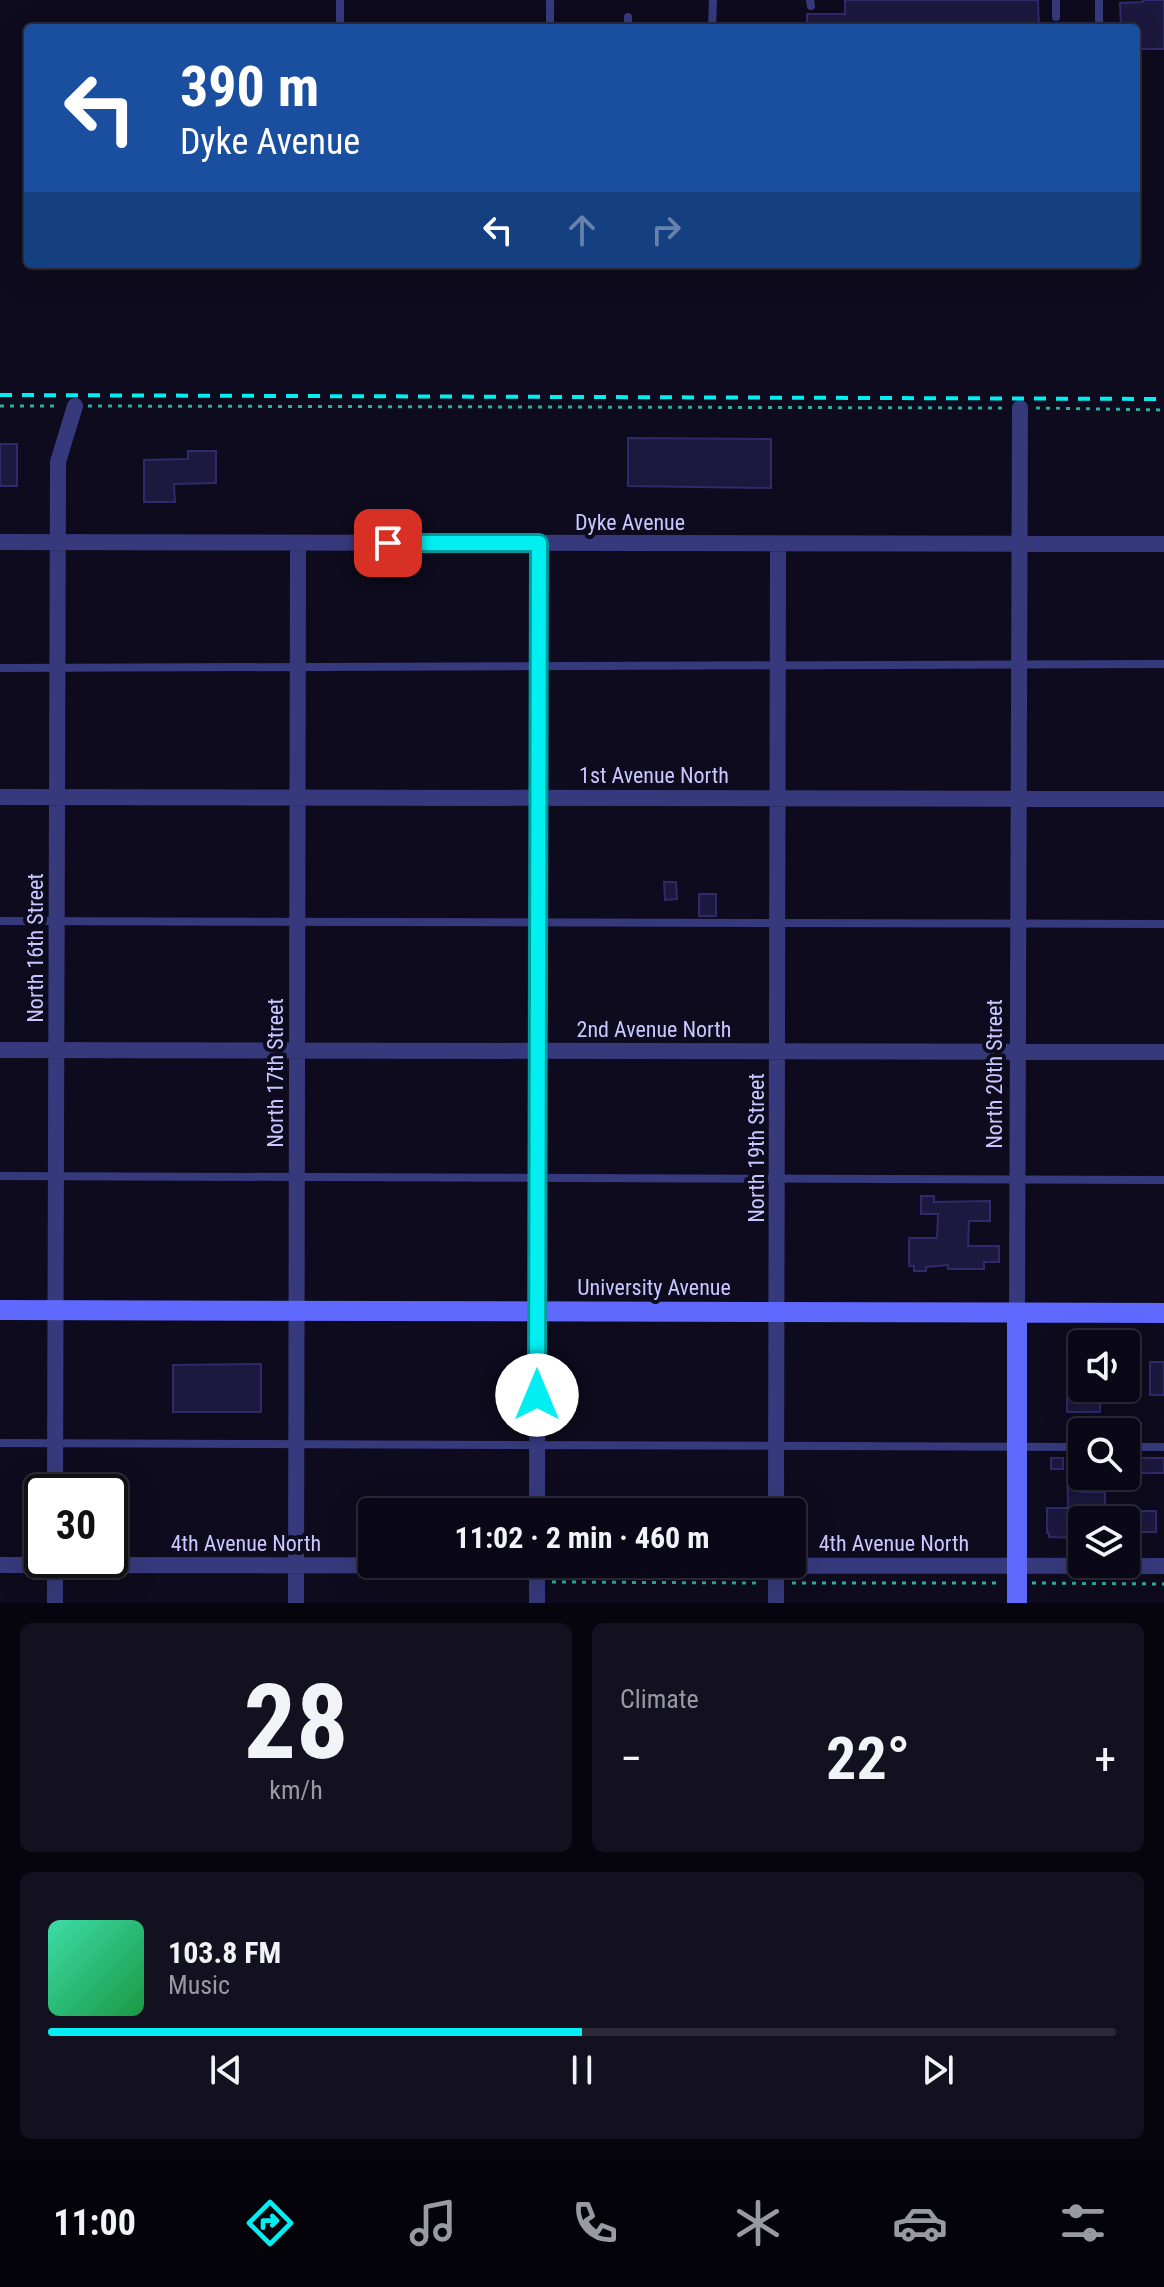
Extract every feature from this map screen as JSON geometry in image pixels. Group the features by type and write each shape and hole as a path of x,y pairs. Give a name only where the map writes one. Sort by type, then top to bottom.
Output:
{"street":[{"name":"North 16th Street","path":"55,1474 58,462 75,406"},
{"name":"North 20th Street","path":"1017,1584 1020,408"},
{"name":"Dyke Avenue","path":"0,542 1164,544"},
{"name":"North 17th Street","path":"296,1603 298,543"},
{"path":"537,1498 539,543"},
{"name":"North 19th Street","path":"776,1498 778,545"},
{"name":"1st Avenue North","path":"0,797 1164,799"},
{"name":"2nd Avenue North","path":"0,1050 1164,1052"},
{"name":"University Avenue","path":"0,1310 1164,1313"},
{"name":"4th Avenue North","path":"128,1563 358,1564"},
{"name":"4th Avenue North","path":"0,1565 24,1564"},
{"name":"4th Avenue North","path":"806,1566 1017,1584 1164,1566"},
{"path":"55,1578 55,1603"},
{"path":"537,1578 537,1603"},
{"path":"776,1578 776,1603"}],"lane":[{"path":"340,0 340,24"},
{"path":"550,0 550,24"},
{"path":"712,24 713,0"},
{"path":"1056,0 1056,17"},
{"path":"1099,0 1099,24"},
{"path":"628,17 628,24"},
{"path":"0,668 1164,664"},
{"path":"0,921 1164,924"},
{"path":"0,1176 1164,1180"},
{"path":"0,1443 1068,1447"},
{"path":"1140,1447 1164,1447"}],"path":[{"path":"0,406 1164,410"},
{"path":"537,1582 1164,1584"}],"building":[{"path":"845,0 1038,0 1039,24 807,24 807,14 845,14"},
{"path":"1164,0 1164,49 1140,49 1140,24 1121,24 1120,3"},
{"path":"628,438 771,439 771,488 628,486"},
{"path":"0,444 17,444 17,486 0,486"},
{"path":"188,451 216,451 216,483 174,484 175,502 144,502 144,460 188,459"},
{"path":"664,882 676,882 677,899 665,900"},
{"path":"699,894 716,894 716,916 699,916"},
{"path":"921,1196 934,1196 934,1202 990,1201 990,1221 969,1221 968,1246 999,1246 999,1262 984,1262 984,1269 948,1269 948,1265 914,1271 914,1266 909,1266 909,1238 937,1238 938,1214 921,1214"},
{"path":"1150,1362 1164,1362 1164,1395 1150,1395"},
{"path":"261,1364 261,1412 173,1412 173,1365"},
{"path":"1067,1380 1068,1402 1100,1402 1100,1412 1067,1412"},
{"path":"1051,1458 1063,1458 1063,1469 1051,1469"},
{"path":"1140,1458 1164,1458 1164,1473 1140,1473"},
{"path":"1067,1462 1068,1490 1105,1492 1105,1506 1068,1508"},
{"path":"1047,1508 1068,1508 1068,1538 1049,1537"},
{"path":"1140,1511 1156,1511 1156,1532 1140,1532"}],"railway":[{"path":"0,395 1164,399"}],"route":[{"path":"388,543 539,543 537,1395"}]}
